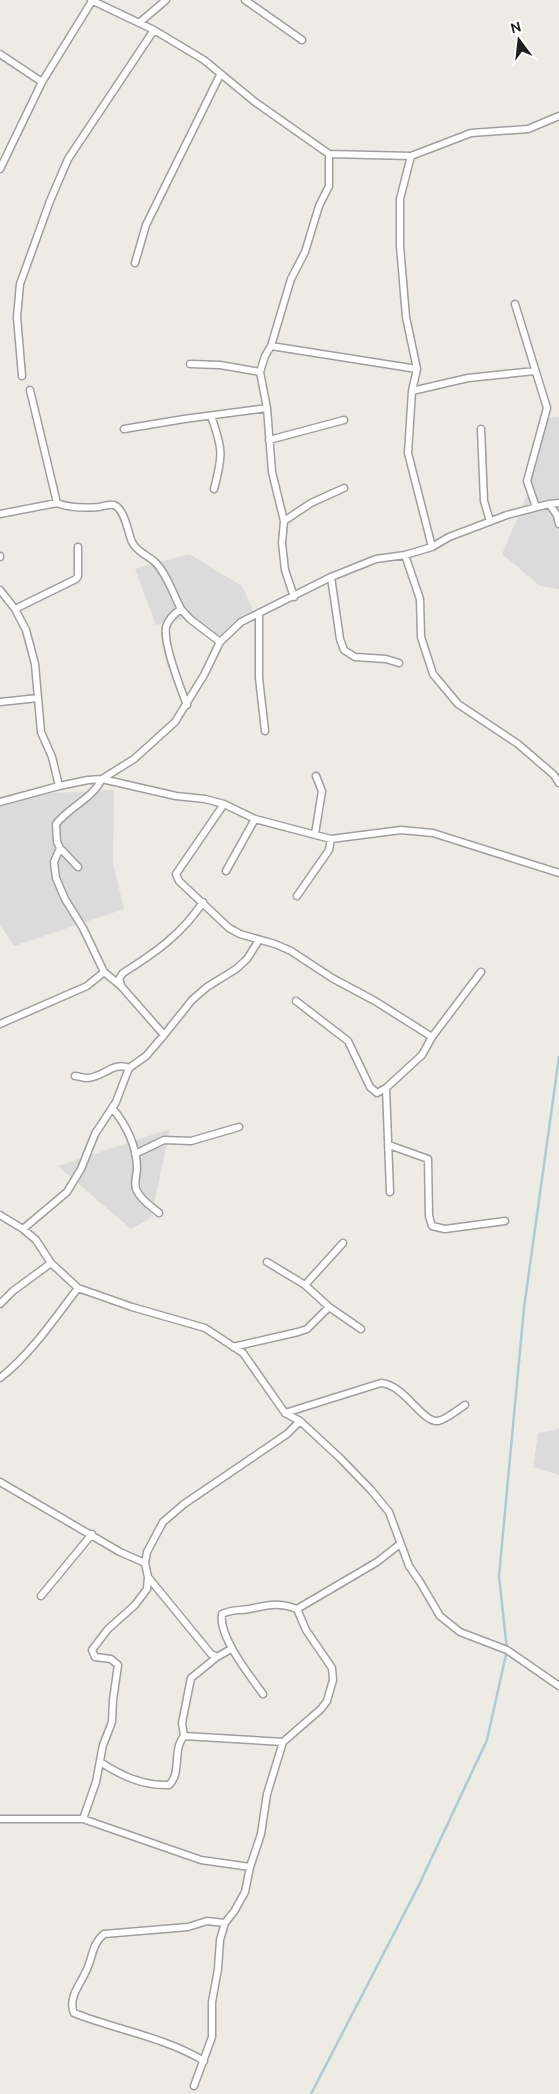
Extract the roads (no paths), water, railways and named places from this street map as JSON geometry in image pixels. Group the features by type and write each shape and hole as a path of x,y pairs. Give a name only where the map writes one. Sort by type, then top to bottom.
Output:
{"street":[{"path":"0,169 42,82 92,0 154,30 204,60 255,102 329,154 411,156 471,133 528,129 559,116"},
{"path":"139,23 166,0"},
{"path":"245,0 302,40"},
{"path":"22,376 17,317 20,284 50,200 68,159 154,30"},
{"path":"0,54 42,82"},
{"path":"135,263 146,225 220,74"},
{"path":"294,597 285,570 282,543 284,521 272,472 267,408 260,372 264,356 271,346 291,279 305,252 319,206 329,186 329,154"},
{"path":"411,156 400,200 400,246 406,317 417,369 412,391 408,453 432,547"},
{"path":"515,304 547,408 527,482 536,507"},
{"path":"271,346 417,369"},
{"path":"190,364 220,365 260,372"},
{"path":"412,391 468,378 535,371"},
{"path":"30,390 57,504"},
{"path":"124,429 267,408"},
{"path":"211,416 221,443 221,463 214,489"},
{"path":"269,440 344,420"},
{"path":"482,429 484,501 490,521"},
{"path":"284,521 311,503 344,488"},
{"path":"78,867 60,848 57,842 56,824 89,796 99,786 102,779 134,759 165,732 187,705 220,642 241,622 331,577 376,559 405,555 432,547 449,537 490,521 536,507 559,503"},
{"path":"0,514 57,504 96,507 113,505 117,507 121,512 133,544 155,562 165,575 181,609 190,619 220,642"},
{"path":"549,504 557,515 559,524"},
{"path":"15,609 76,579 78,576 78,547"},
{"path":"405,555 420,599 421,637 433,674 458,704 518,744 554,776 559,783"},
{"path":"331,577 340,639 344,650 355,657 386,659 399,663"},
{"path":"0,590 15,609 26,630 35,664 41,732 52,757 60,786"},
{"path":"181,609 171,618 166,627 171,657 187,705"},
{"path":"259,614 259,678 265,730"},
{"path":"0,702 38,698"},
{"path":"315,834 322,791 316,776"},
{"path":"0,802 60,786 102,779 224,804 255,819 331,839 400,830 433,833 559,873"},
{"path":"224,804 176,874 179,881 229,928 240,934 275,944 291,951 432,1037"},
{"path":"226,871 255,819"},
{"path":"298,896 330,850 331,839"},
{"path":"60,848 54,862 56,878 65,899 83,928 104,972 122,986 164,1035"},
{"path":"122,986 119,979 123,973 175,937 194,916 203,902"},
{"path":"23,1229 67,1192 81,1169 95,1134 112,1108 129,1068 146,1056 192,1000 207,987 236,969 248,958 260,940"},
{"path":"0,1024 87,986 104,972"},
{"path":"296,1001 348,1041 370,1087 377,1093 386,1088 422,1056 432,1037 481,972"},
{"path":"75,1076 88,1078 122,1065 129,1068"},
{"path":"386,1088 390,1192"},
{"path":"112,1108 122,1119 135,1154 137,1168 135,1188 159,1214"},
{"path":"135,1154 164,1140 191,1141 239,1127"},
{"path":"389,1145 428,1159 429,1216 432,1226 445,1229 505,1221"},
{"path":"0,1215 23,1229 36,1240 51,1263 78,1288 132,1307 205,1328 243,1353 285,1413 300,1421 371,1490 389,1512 409,1566 440,1616 460,1632 506,1650 559,1686"},
{"path":"305,1285 343,1243"},
{"path":"268,1262 305,1285 329,1307 361,1329"},
{"path":"0,1304 51,1263"},
{"path":"0,1378 38,1340 78,1288"},
{"path":"233,1347 306,1329 329,1307"},
{"path":"285,1413 381,1383 398,1388 428,1418 435,1421 442,1420 465,1405"},
{"path":"83,1819 96,1782 103,1745 112,1722 118,1664 111,1659 95,1657 92,1650 108,1630 135,1605 147,1589 148,1577 144,1563 147,1552 162,1522 184,1504 287,1434 300,1421"},
{"path":"0,1482 120,1552 144,1563"},
{"path":"41,1596 92,1534"},
{"path":"297,1609 378,1562 400,1544"},
{"path":"148,1577 191,1632 216,1657"},
{"path":"194,2086 212,2037 212,2002 220,1940 225,1923 245,1892 260,1834 267,1794 282,1742 321,1709 327,1701 333,1680 332,1668 306,1630 297,1609 283,1604 262,1605 248,1610 231,1609 222,1614 220,1620 231,1649 263,1694"},
{"path":"100,1762 126,1777 150,1784 170,1785 174,1780 180,1741 184,1736 182,1723 191,1678 216,1657 231,1649"},
{"path":"184,1736 282,1742"},
{"path":"0,1819 83,1819 201,1860 250,1867"},
{"path":"204,2061 191,2053 137,2032 74,2013 72,2008 76,1991 90,1961 92,1949 98,1938 104,1934 188,1926 207,1921 225,1923"}],"waterway":[{"path":"311,2094 419,1885 487,1740 507,1650 499,1576 524,1308 559,1057"}]}
